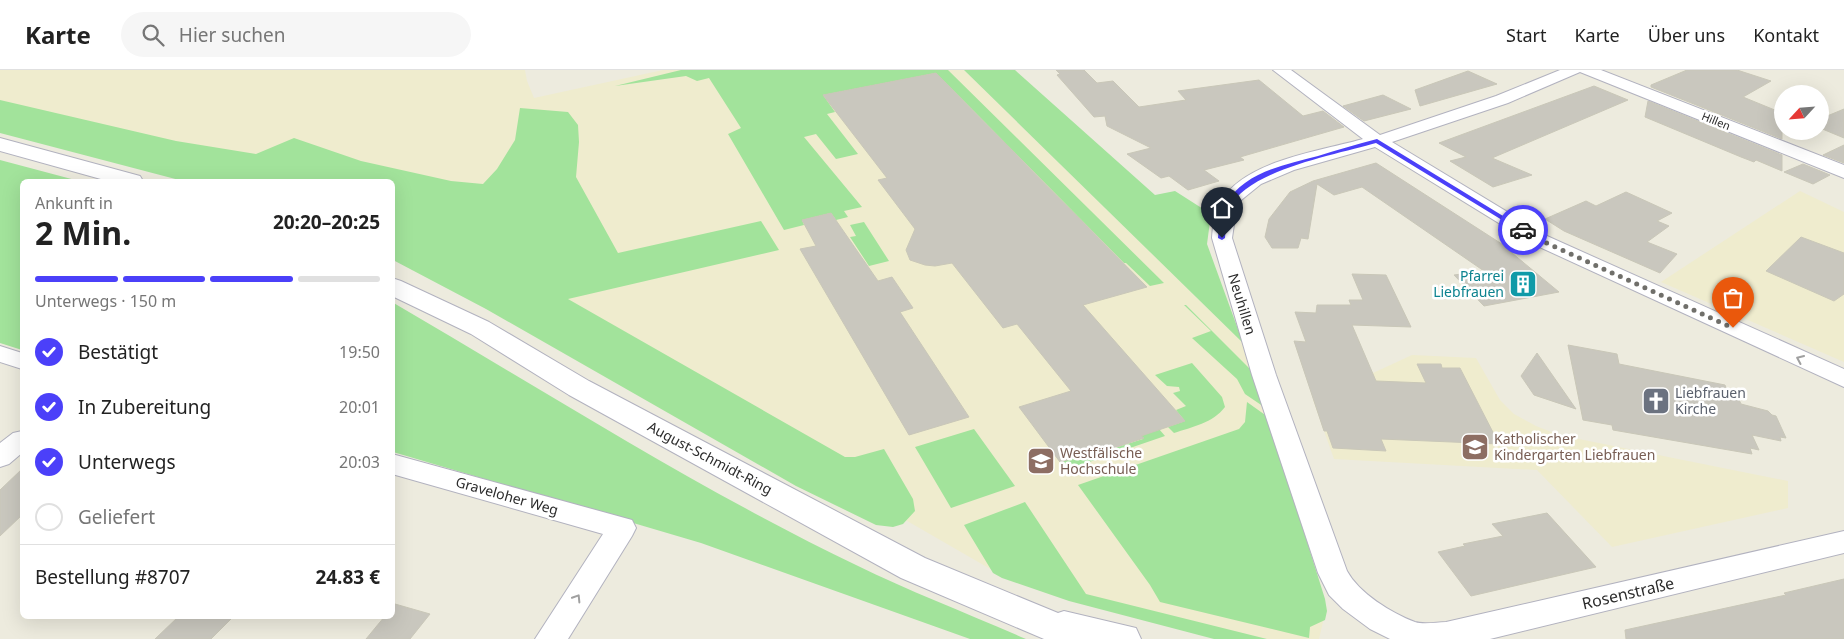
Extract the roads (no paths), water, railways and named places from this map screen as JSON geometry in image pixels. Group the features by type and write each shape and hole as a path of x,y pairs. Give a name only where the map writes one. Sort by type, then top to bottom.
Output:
{"main road":[{"path":"0,144 125,179"},
{"name":"August-Schmidt-Ring","path":"395,287 480,328 579,388 913,568 1083,639"},
{"name":"August-Schmidt-Ring","path":"1034,619 1123,639"}],"street":[{"path":"1281,70 1377,141 1540,240 1844,379"},
{"name":"Neuhillen","path":"1414,637 1381,620 1354,600 1340,586 1333,573 1264,375 1222,238 1223,220 1227,206 1238,192 1272,171 1436,122 1574,70"},
{"name":"Hillen","path":"1588,70 1844,172"},
{"path":"0,354 20,360"},
{"path":"0,458 20,442"},
{"name":"Graveloher Weg","path":"395,465 622,528 551,639"},
{"name":"Rosenstraße","path":"1414,637 1446,636 1844,542"}],"place":[{"name":"Pfarrei Liebfrauen","path":"1523,284"},
{"name":"Liebfrauen Kirche","path":"1656,401"},
{"name":"Katholischer Kindergarten Liebfrauen","path":"1475,447"},
{"name":"Westfälische Hochschule","path":"1041,461"}]}
